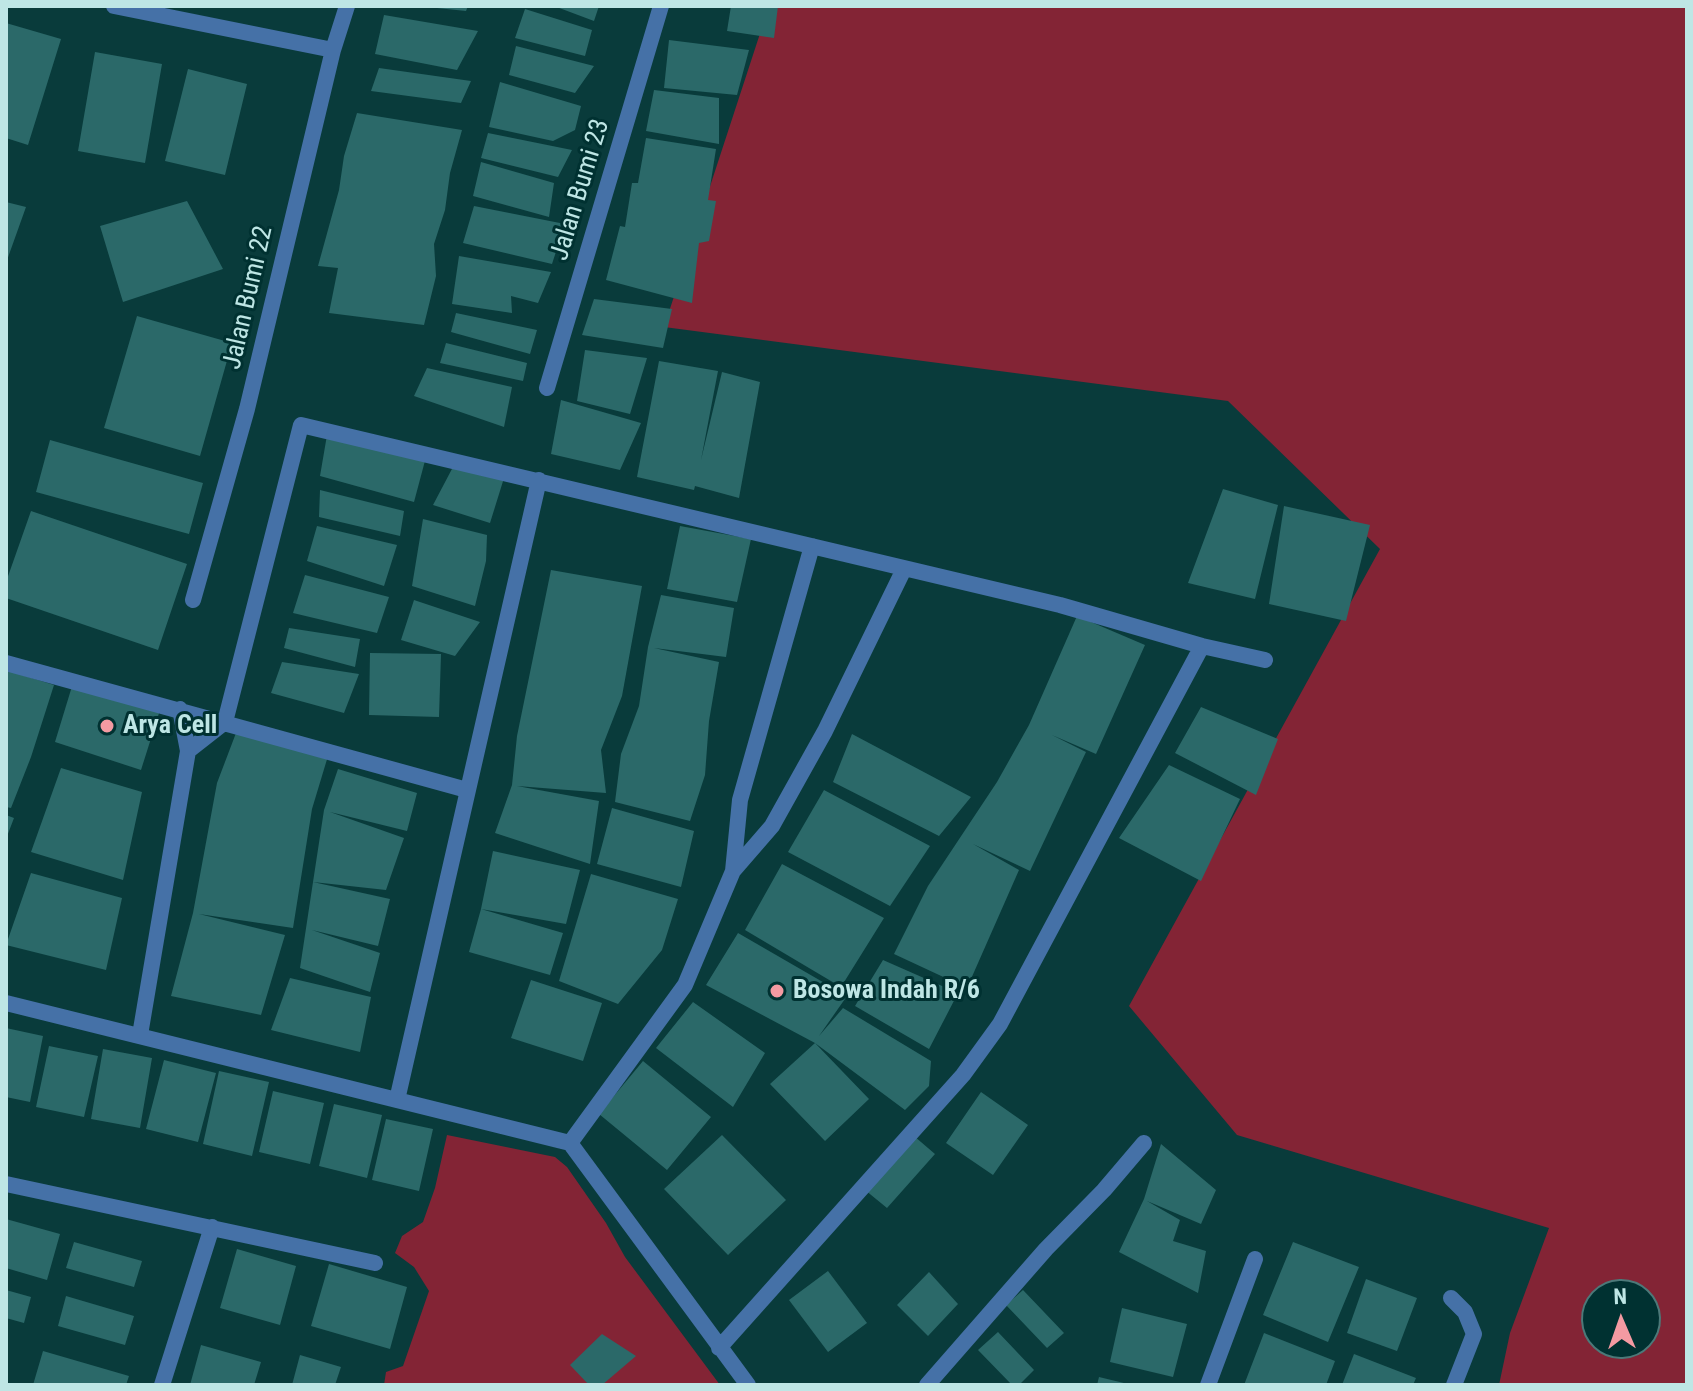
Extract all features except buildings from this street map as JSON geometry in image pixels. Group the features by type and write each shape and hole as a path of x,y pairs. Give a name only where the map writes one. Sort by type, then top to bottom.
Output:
{"street":[{"path":"114,6 333,50"},
{"name":"Jalan Bumi 22","path":"193,600 247,409 333,50 347,6"},
{"name":"Jalan Bumi 23","path":"547,388 661,6"},
{"path":"188,751 225,722 301,425 1060,605 1202,646 1265,660"},
{"path":"397,1100 539,480"},
{"path":"570,1143 685,985 733,871 740,800 812,546"},
{"path":"733,871 772,826 825,731 904,569"},
{"path":"719,1348 963,1075 1000,1024 1202,646"},
{"path":"6,663 467,790"},
{"path":"140,1035 188,751 180,709"},
{"path":"6,1003 570,1143 748,1385"},
{"path":"927,1385 1144,1143"},
{"path":"6,1184 375,1263"},
{"path":"162,1385 212,1227"},
{"path":"1208,1385 1255,1259"},
{"path":"1451,1298 1465,1312 1474,1334 1454,1385"}],"shaded area":[{"path":"769,6 1687,6 1687,1385 1499,1385 1510,1333 1549,1228 1237,1135 1129,1006 1380,549 1228,401 664,327"},
{"path":"447,1135 555,1157 567,1167 606,1223 625,1257 720,1385 384,1385 386,1372 403,1366 429,1291 414,1267 395,1253 402,1236 423,1222 435,1188"}],"place":[{"name":"Arya Cell","path":"107,726"},
{"name":"Bosowa Indah R/6","path":"777,991"}]}
